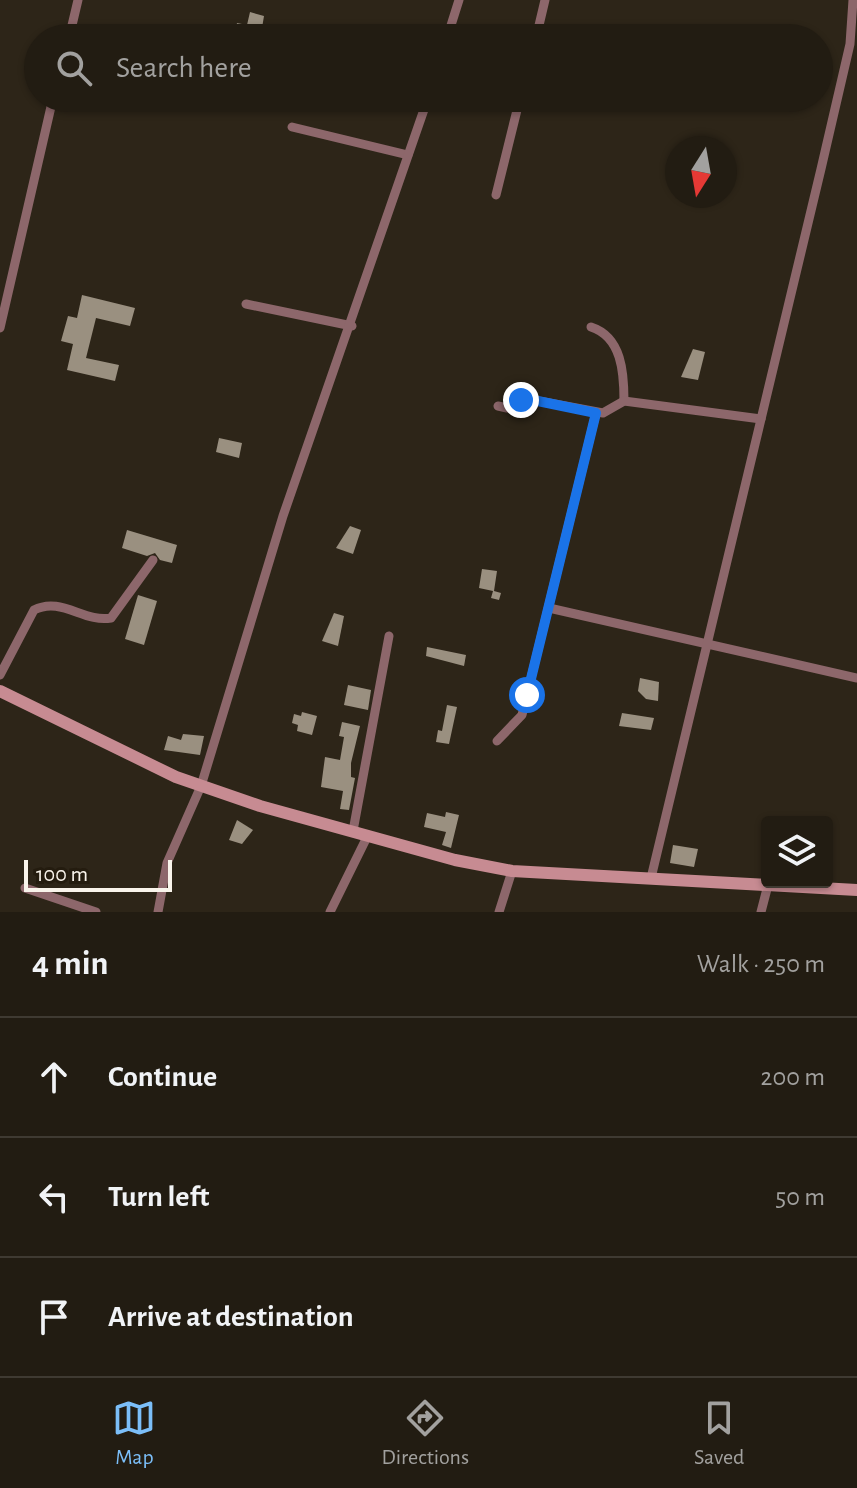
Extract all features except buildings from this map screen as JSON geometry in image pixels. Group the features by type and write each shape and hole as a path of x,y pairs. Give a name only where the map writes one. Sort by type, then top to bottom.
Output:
{"street":[{"path":"72,24 78,0"},
{"path":"451,24 459,0"},
{"path":"539,24 545,0"},
{"path":"651,878 850,44 853,0"},
{"path":"0,328 50,112"},
{"path":"158,912 167,863 201,786 283,516 352,326 423,112"},
{"path":"496,195 517,112"},
{"path":"292,127 408,155"},
{"path":"246,304 352,326"},
{"path":"591,327 609,336 615,346 623,371 624,401"},
{"path":"498,406 507,408 528,399 596,413 608,411 624,401 761,419"},
{"path":"497,741 522,715 596,413"},
{"path":"0,675 34,610 57,606 94,617 111,618 153,560"},
{"path":"549,608 857,678"},
{"path":"353,831 389,636"},
{"path":"0,691 115,749 201,786 455,860 512,871 761,885"},
{"path":"330,912 368,835"},
{"path":"499,912 512,871"},
{"path":"25,888 96,912"},
{"path":"761,912 767,888"},
{"path":"821,888 857,890"}],"route":[{"path":"521,400 596,413 527,695"}]}
